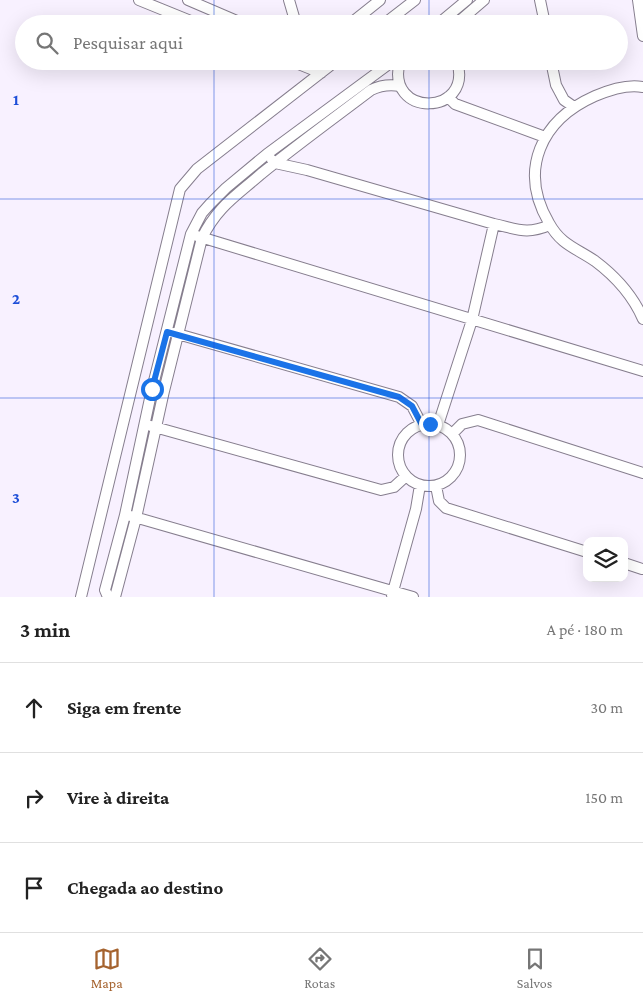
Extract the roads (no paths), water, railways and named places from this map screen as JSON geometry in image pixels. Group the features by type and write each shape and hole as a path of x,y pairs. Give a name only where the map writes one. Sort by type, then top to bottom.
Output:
{"street":[{"path":"139,0 176,15"},
{"path":"188,0 223,15"},
{"path":"288,0 293,15"},
{"path":"361,15 380,0"},
{"path":"396,15 415,0"},
{"path":"449,15 467,0"},
{"path":"466,15 484,0"},
{"path":"540,0 542,15"},
{"path":"638,0 643,36"},
{"path":"314,70 321,73"},
{"path":"81,597 180,189 197,169 325,70"},
{"path":"108,597 105,590 125,515 152,389 191,234 202,213 226,188 267,154 381,70"},
{"path":"398,70 400,86 404,92 410,98 425,104 441,102 454,92 458,84 459,70"},
{"path":"553,70 556,85 564,100 574,107"},
{"path":"115,597 136,518 164,391 202,238 212,220 226,204 275,163 371,90 391,84 400,86"},
{"path":"643,87 626,87 612,90 586,100 563,116 545,137 536,158 535,180 539,201 550,225 558,236 567,245 595,261 613,276 630,296 643,319"},
{"path":"448,97 455,104 545,137"},
{"path":"267,154 275,163 307,170 494,224 526,231 538,230 550,225"},
{"path":"438,425 472,320 494,224"},
{"path":"191,234 643,371"},
{"path":"167,332 399,397 412,406 422,425"},
{"path":"452,434 462,424 478,420 643,473"},
{"path":"145,425 381,490 394,487 406,476"},
{"path":"422,425 438,425 452,434 457,441 460,448 459,465 456,472 444,483 436,486 420,485 406,476 402,470 398,454 400,446 408,432 415,428 422,425"},
{"path":"392,594 416,509 420,485"},
{"path":"436,486 439,501 446,508 583,551"},
{"path":"125,515 392,594 414,597"},
{"path":"628,564 642,569"}]}
